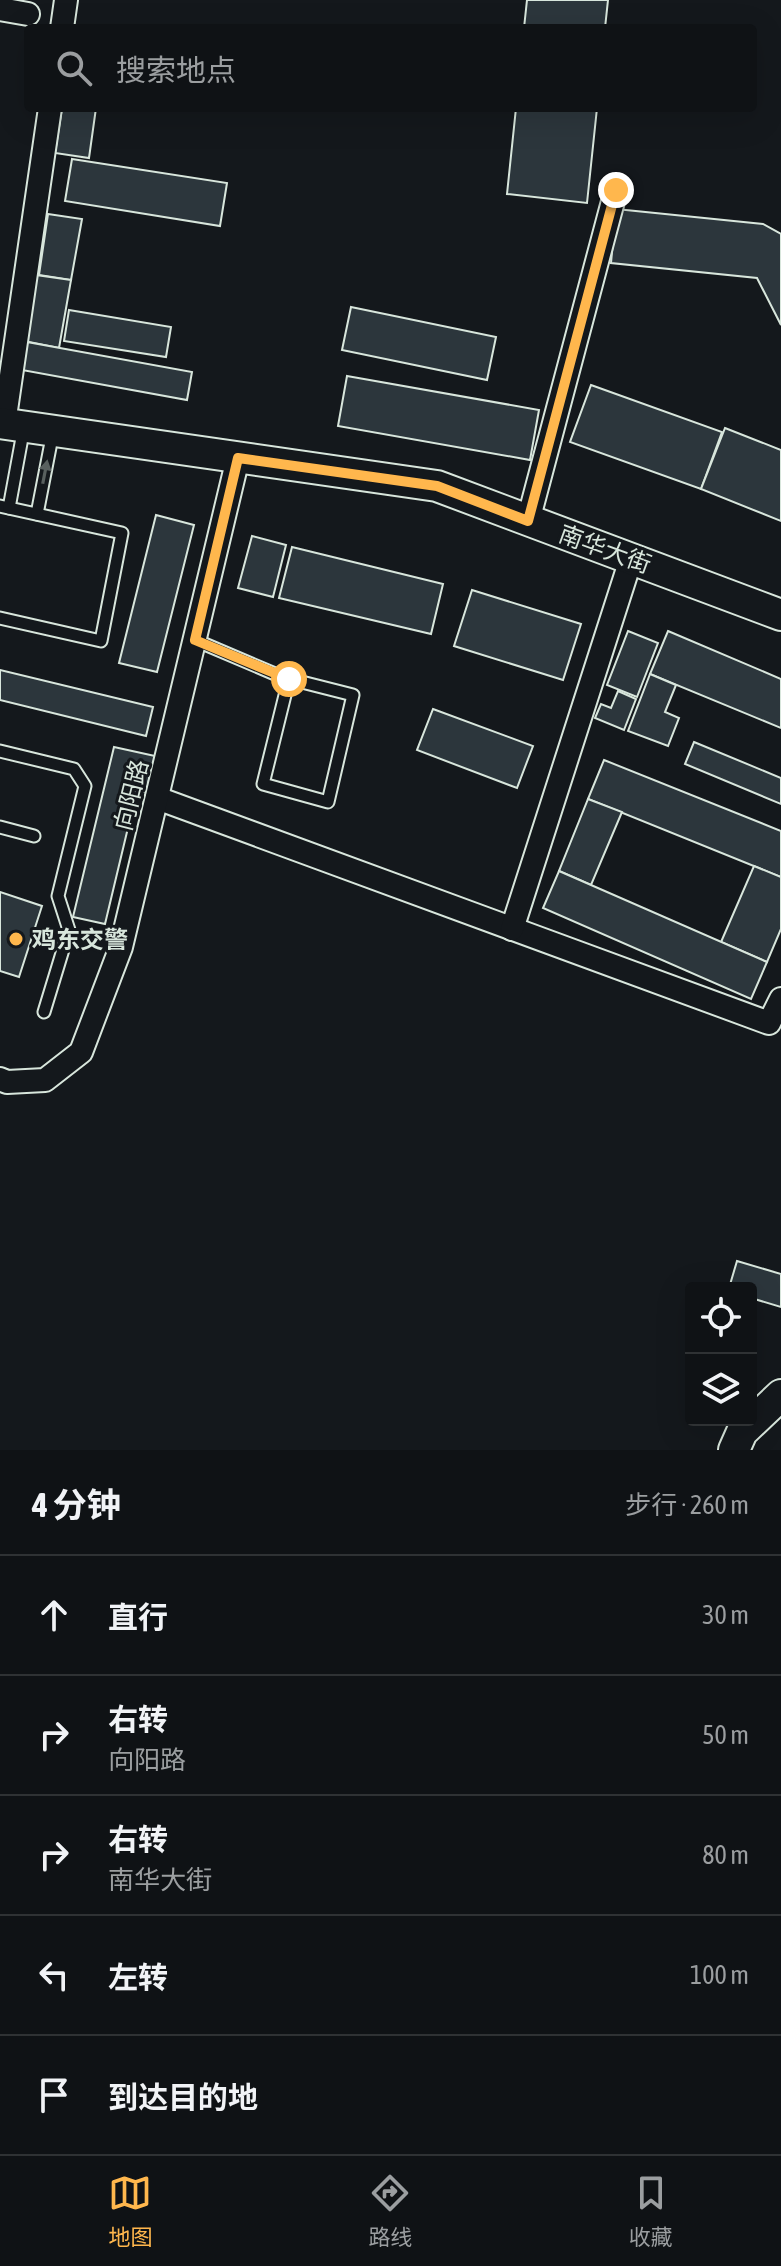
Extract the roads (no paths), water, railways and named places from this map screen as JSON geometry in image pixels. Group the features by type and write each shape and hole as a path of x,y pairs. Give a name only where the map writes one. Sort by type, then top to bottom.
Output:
{"main road":[{"name":"南华大街","path":"20,426 437,486 781,615"},
{"path":"734,1450 742,1432 781,1395"}],"street":[{"path":"63,24 66,0"},
{"path":"0,9 28,14"},
{"path":"20,426 50,112"},
{"path":"528,521 616,190"},
{"name":"向阳路","path":"0,1079 7,1082 45,1080 81,1052 121,947 238,458"},
{"path":"512,929 631,559"},
{"path":"157,798 769,1023 781,999"}],"lane":[{"path":"0,618 101,641 122,533 4,507 20,426"},
{"path":"20,426 37,514"},
{"path":"195,640 289,679 353,695 328,802 263,784 289,679"},
{"path":"0,751 74,769 85,786 58,896 69,930 44,1012"},
{"path":"0,827 34,836"}],"place":[{"name":"鸡东交警","path":"16,939"}]}
